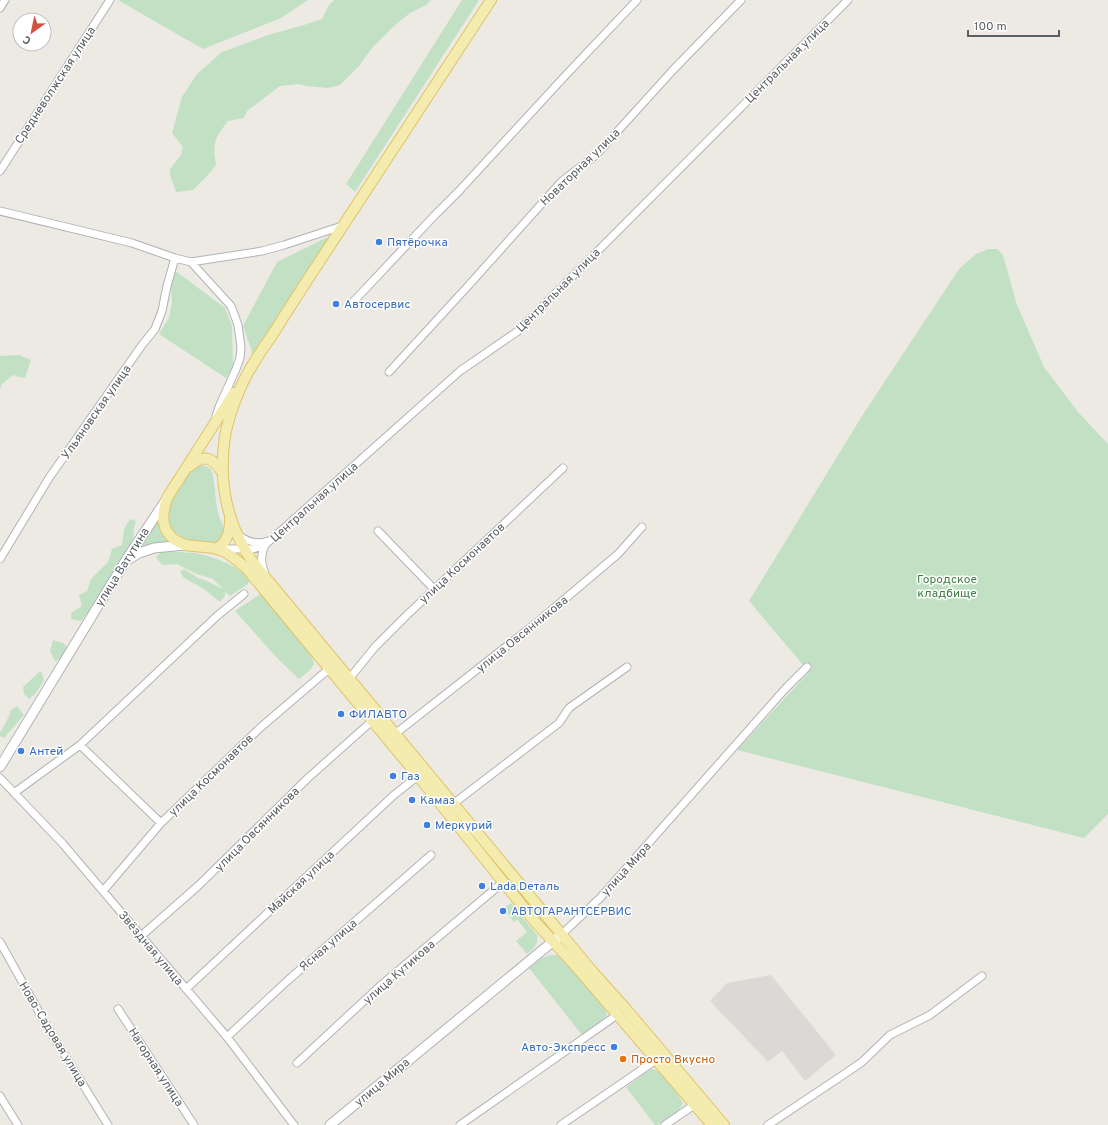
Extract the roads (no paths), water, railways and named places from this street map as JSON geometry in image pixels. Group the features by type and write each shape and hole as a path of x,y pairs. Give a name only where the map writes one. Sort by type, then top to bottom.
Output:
{"main road":[{"path":"217,549 224,543 230,526 224,492 223,474 225,435 238,396 250,370 342,226 491,0"},
{"name":"улица Ватутина","path":"0,767 126,560 250,370"},
{"path":"186,468 195,461 208,459 213,460 218,465 223,474"},
{"path":"167,498 163,516 165,528 172,538 185,545"},
{"path":"229,515 245,550 256,566 453,804 724,1125"},
{"path":"126,560 139,553 154,548 185,545 217,549 228,554 247,569 418,776 536,924 573,963 712,1125"},
{"name":"улица Мира","path":"330,1125 562,934"}],"street":[{"path":"0,8 5,0"},
{"name":"Средневолжская улица","path":"0,171 110,0"},
{"path":"354,302 637,0"},
{"name":"Новаторная улица","path":"389,372 562,182 596,155 741,0"},
{"name":"Центральная улица","path":"217,549 245,550 265,545 460,371 518,331 848,0"},
{"path":"0,210 132,243 175,258 192,262 284,246 342,226"},
{"name":"Ульяновская улица","path":"0,559 49,478 142,345 155,329 162,311 175,258"},
{"path":"192,262 231,306 238,325 241,346 240,358 219,407 212,429"},
{"name":"улица Космонавтов","path":"349,679 375,647 562,468"},
{"name":"улица Овсянникова","path":"395,734 540,620 618,554 642,527"},
{"path":"378,532 434,589"},
{"path":"238,535 248,542 256,543 272,539"},
{"path":"265,545 261,556 261,563 268,580"},
{"path":"14,793 80,745 217,616 244,594"},
{"path":"453,804 559,723 569,708 627,667"},
{"name":"улица Мира","path":"562,934 600,898 785,689 807,667"},
{"name":"улица Космонавтов","path":"103,891 161,823 261,727 330,668"},
{"name":"улица Овсянникова","path":"141,936 198,886 308,778 372,721"},
{"path":"80,745 161,823"},
{"name":"Майская улица","path":"186,989 394,795 418,776"},
{"name":"Звёздная улица","path":"0,778 63,844 227,1037 294,1125"},
{"name":"Ясная улица","path":"227,1037 286,982 431,855"},
{"name":"улица Кутикова","path":"297,1063 379,988 502,883"},
{"name":"Ново-Садовая улица","path":"0,942 48,1028 108,1125"},
{"path":"768,1125 862,1062 890,1035 930,1015 982,976"},
{"name":"Нагорная улица","path":"118,1009 194,1125"},
{"path":"460,1125 617,1015"},
{"path":"561,1125 656,1060"},
{"path":"0,1096 18,1125"},
{"path":"665,1125 694,1105"}],"place":[{"name":"Пятёрочка","path":"379,242"},
{"name":"Автосервис","path":"336,304"},
{"name":"ФИЛАВТО","path":"341,714"},
{"name":"Антей","path":"21,751"},
{"name":"Газ","path":"393,776"},
{"name":"Камаз","path":"412,800"},
{"name":"Меркурий","path":"427,825"},
{"name":"Lada Dеталь","path":"482,886"},
{"name":"АВТОГАРАНТСЕРВИС","path":"503,911"},
{"name":"Авто-Экспресс","path":"614,1047"},
{"name":"Просто Вкусно","path":"623,1059"}],"park label":[{"name":"Городское кладбище","path":"947,586"}]}
